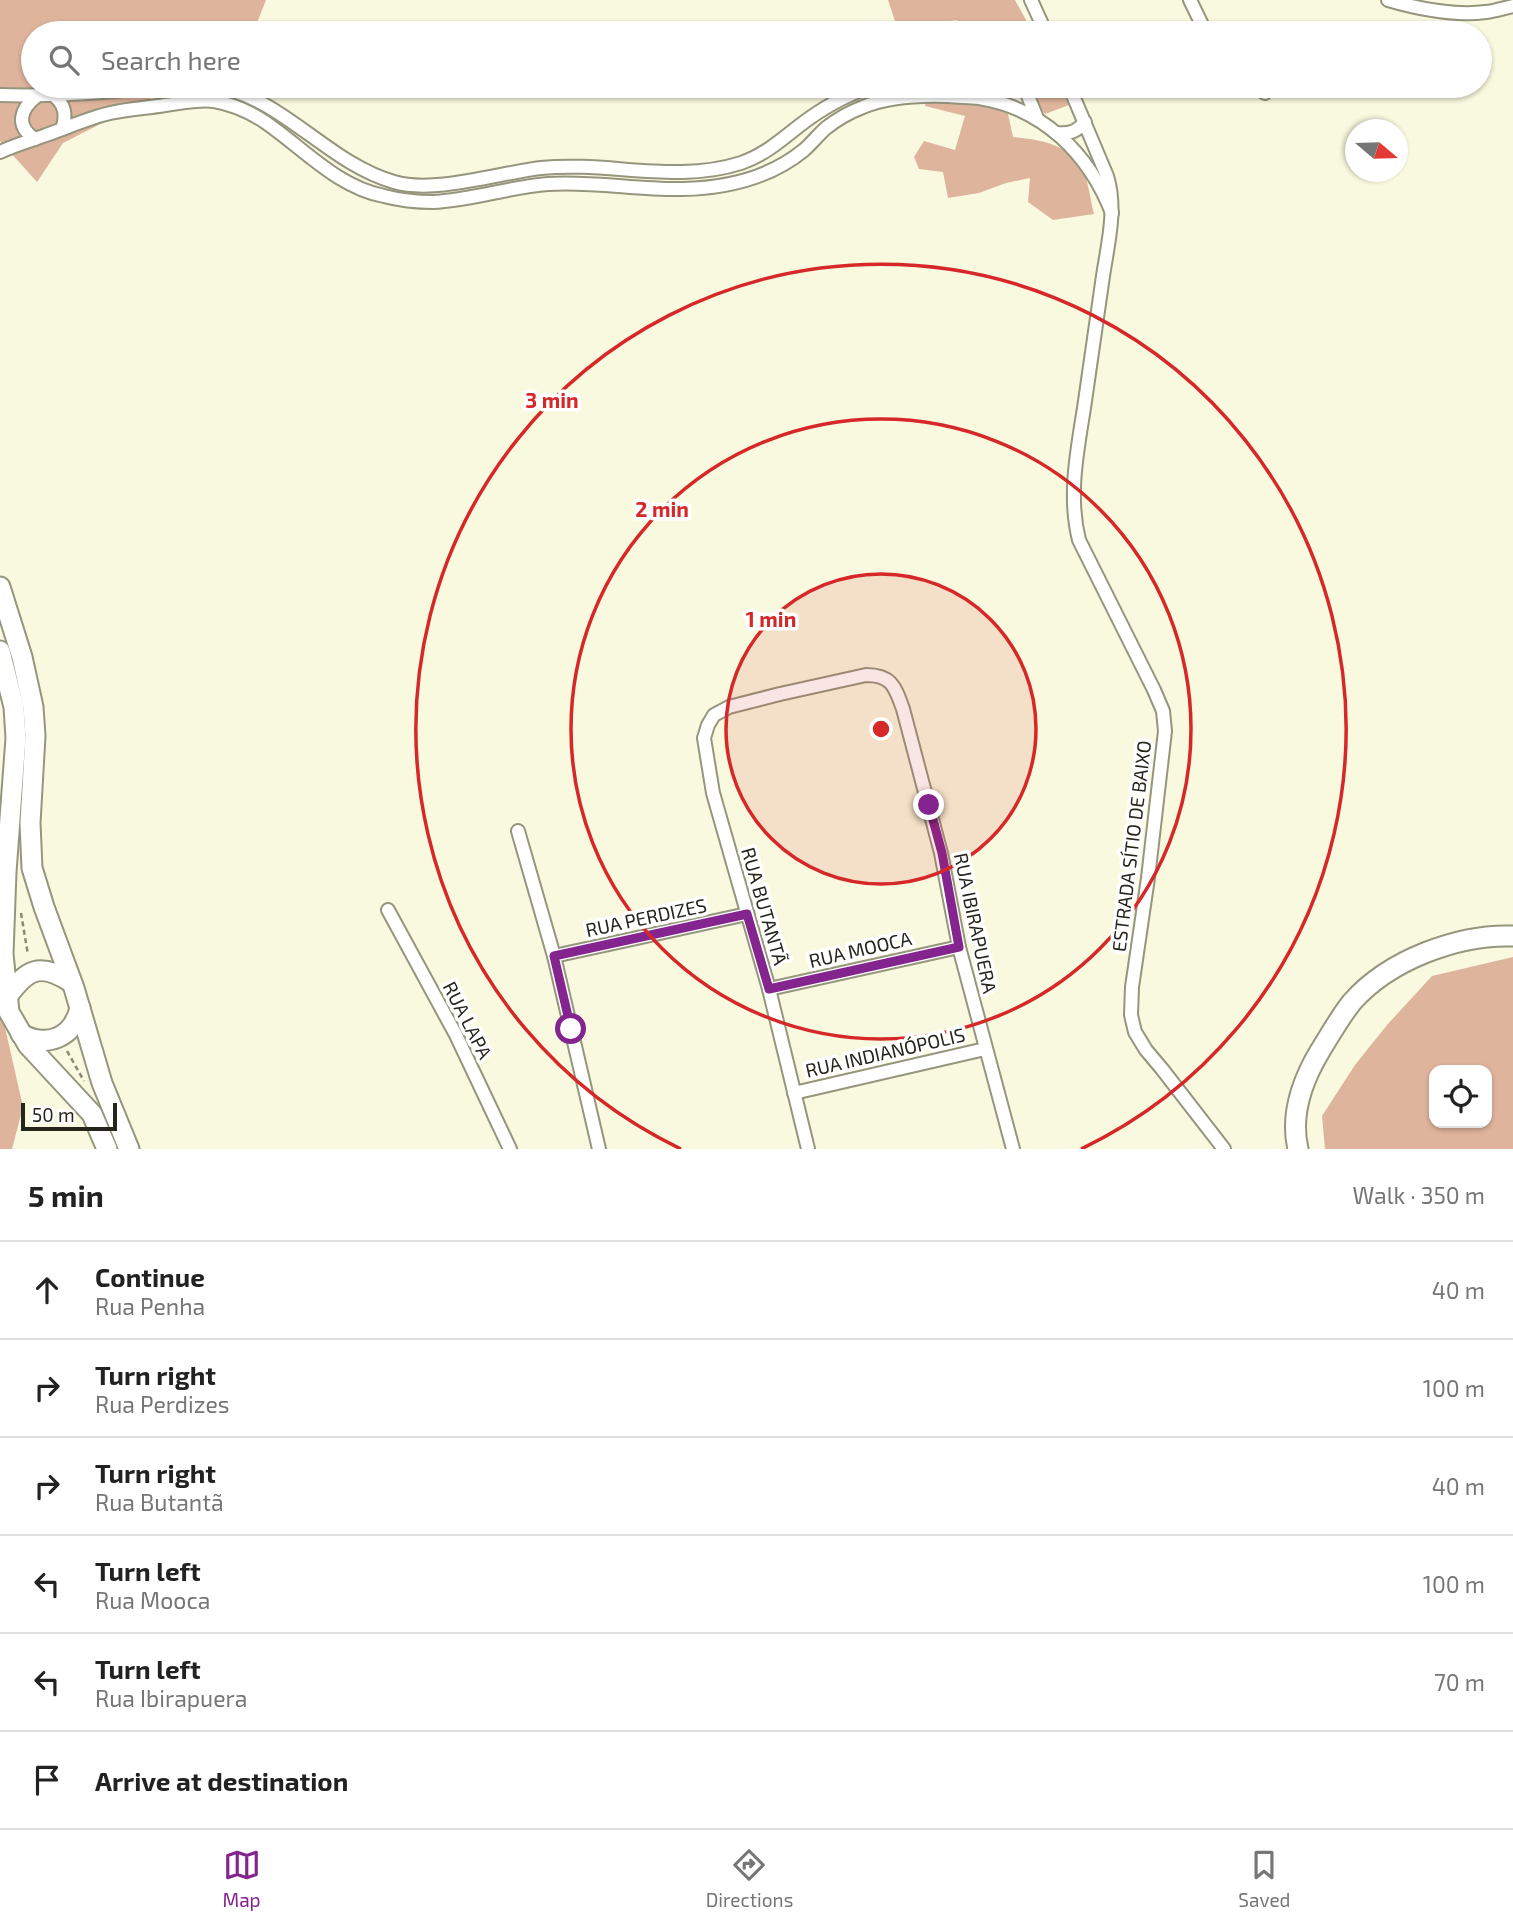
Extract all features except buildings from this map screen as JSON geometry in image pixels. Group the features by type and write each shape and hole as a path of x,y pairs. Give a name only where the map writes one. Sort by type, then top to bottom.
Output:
{"street":[{"path":"1031,0 1041,21"},
{"path":"1190,0 1200,21"},
{"path":"1388,0 1457,12 1486,12 1512,4"},
{"path":"0,95 21,96"},
{"path":"34,98 24,110 22,123 23,129 35,139"},
{"path":"55,98 63,106 65,117 62,129"},
{"path":"252,98 370,173 396,183 443,185 550,168 599,167 670,173 708,171 740,163 776,146 798,126 841,98"},
{"path":"0,152 111,113 192,101 212,101 247,112 360,189 381,196 432,202 486,195 519,187 577,183 708,188 765,174 787,162 836,121 883,100 909,98"},
{"path":"978,98 1014,108 1058,132 1104,190 1112,212"},
{"path":"1029,98 1038,119"},
{"name":"ESTRADA SÍTIO DE BAIXO","path":"1074,98 1107,176 1111,189 1112,212 1076,464 1073,509 1079,540 1154,690 1163,712 1165,731 1132,987 1132,1015 1135,1032 1146,1050 1224,1149"},
{"path":"1058,132 1075,132 1085,122"},
{"path":"0,587 22,657 33,707 35,736 30,823 32,868 80,1008 102,1083 130,1149"},
{"path":"0,651 14,707 16,738 3,954 9,1012 27,1045 92,1114 107,1149"},
{"name":"RUA IBIRAPUERA","path":"714,715 729,707 866,676 878,676 892,684 903,709 942,853 959,947 1013,1149"},
{"name":"RUA BUTANTÃ","path":"714,715 705,738 713,793 769,989 808,1149"},
{"path":"518,831 554,956 599,1149"},
{"name":"RUA LAPA","path":"388,909 456,1035 510,1149"},
{"name":"RUA PERDIZES","path":"554,956 747,914"},
{"path":"1298,1149 1295,1121 1299,1099 1312,1064 1352,1002 1390,971 1413,958 1446,945 1513,936"},
{"name":"RUA MOOCA","path":"769,989 959,947"},
{"path":"6,997 18,982 36,970 49,971 71,982"},
{"path":"21,1034 38,1041 57,1037 74,1023 80,1008"},
{"name":"RUA INDIANÓPOLIS","path":"794,1093 985,1049"}],"shaded area":[{"path":"0,0 266,0 258,21 21,21 21,98 151,98 63,143 37,182 0,141"},
{"path":"888,0 1015,0 1026,21 957,20 895,21"},
{"path":"927,98 1002,98 1013,137 1051,144 1075,159 1086,178 1094,214 1053,220 1028,202 1030,178 979,193 948,198 943,172 919,169 914,157 924,141 955,150 965,116 925,106"},
{"path":"1034,98 1065,98 1069,105 1045,114"},
{"path":"1513,957 1513,1149 1325,1149 1322,1116 1355,1065 1432,976"},
{"path":"0,980 2,1014 23,1107 12,1149 0,1149"}],"route":[{"path":"571,1029 554,956 747,914 769,989 959,947 942,853 929,805"}]}
